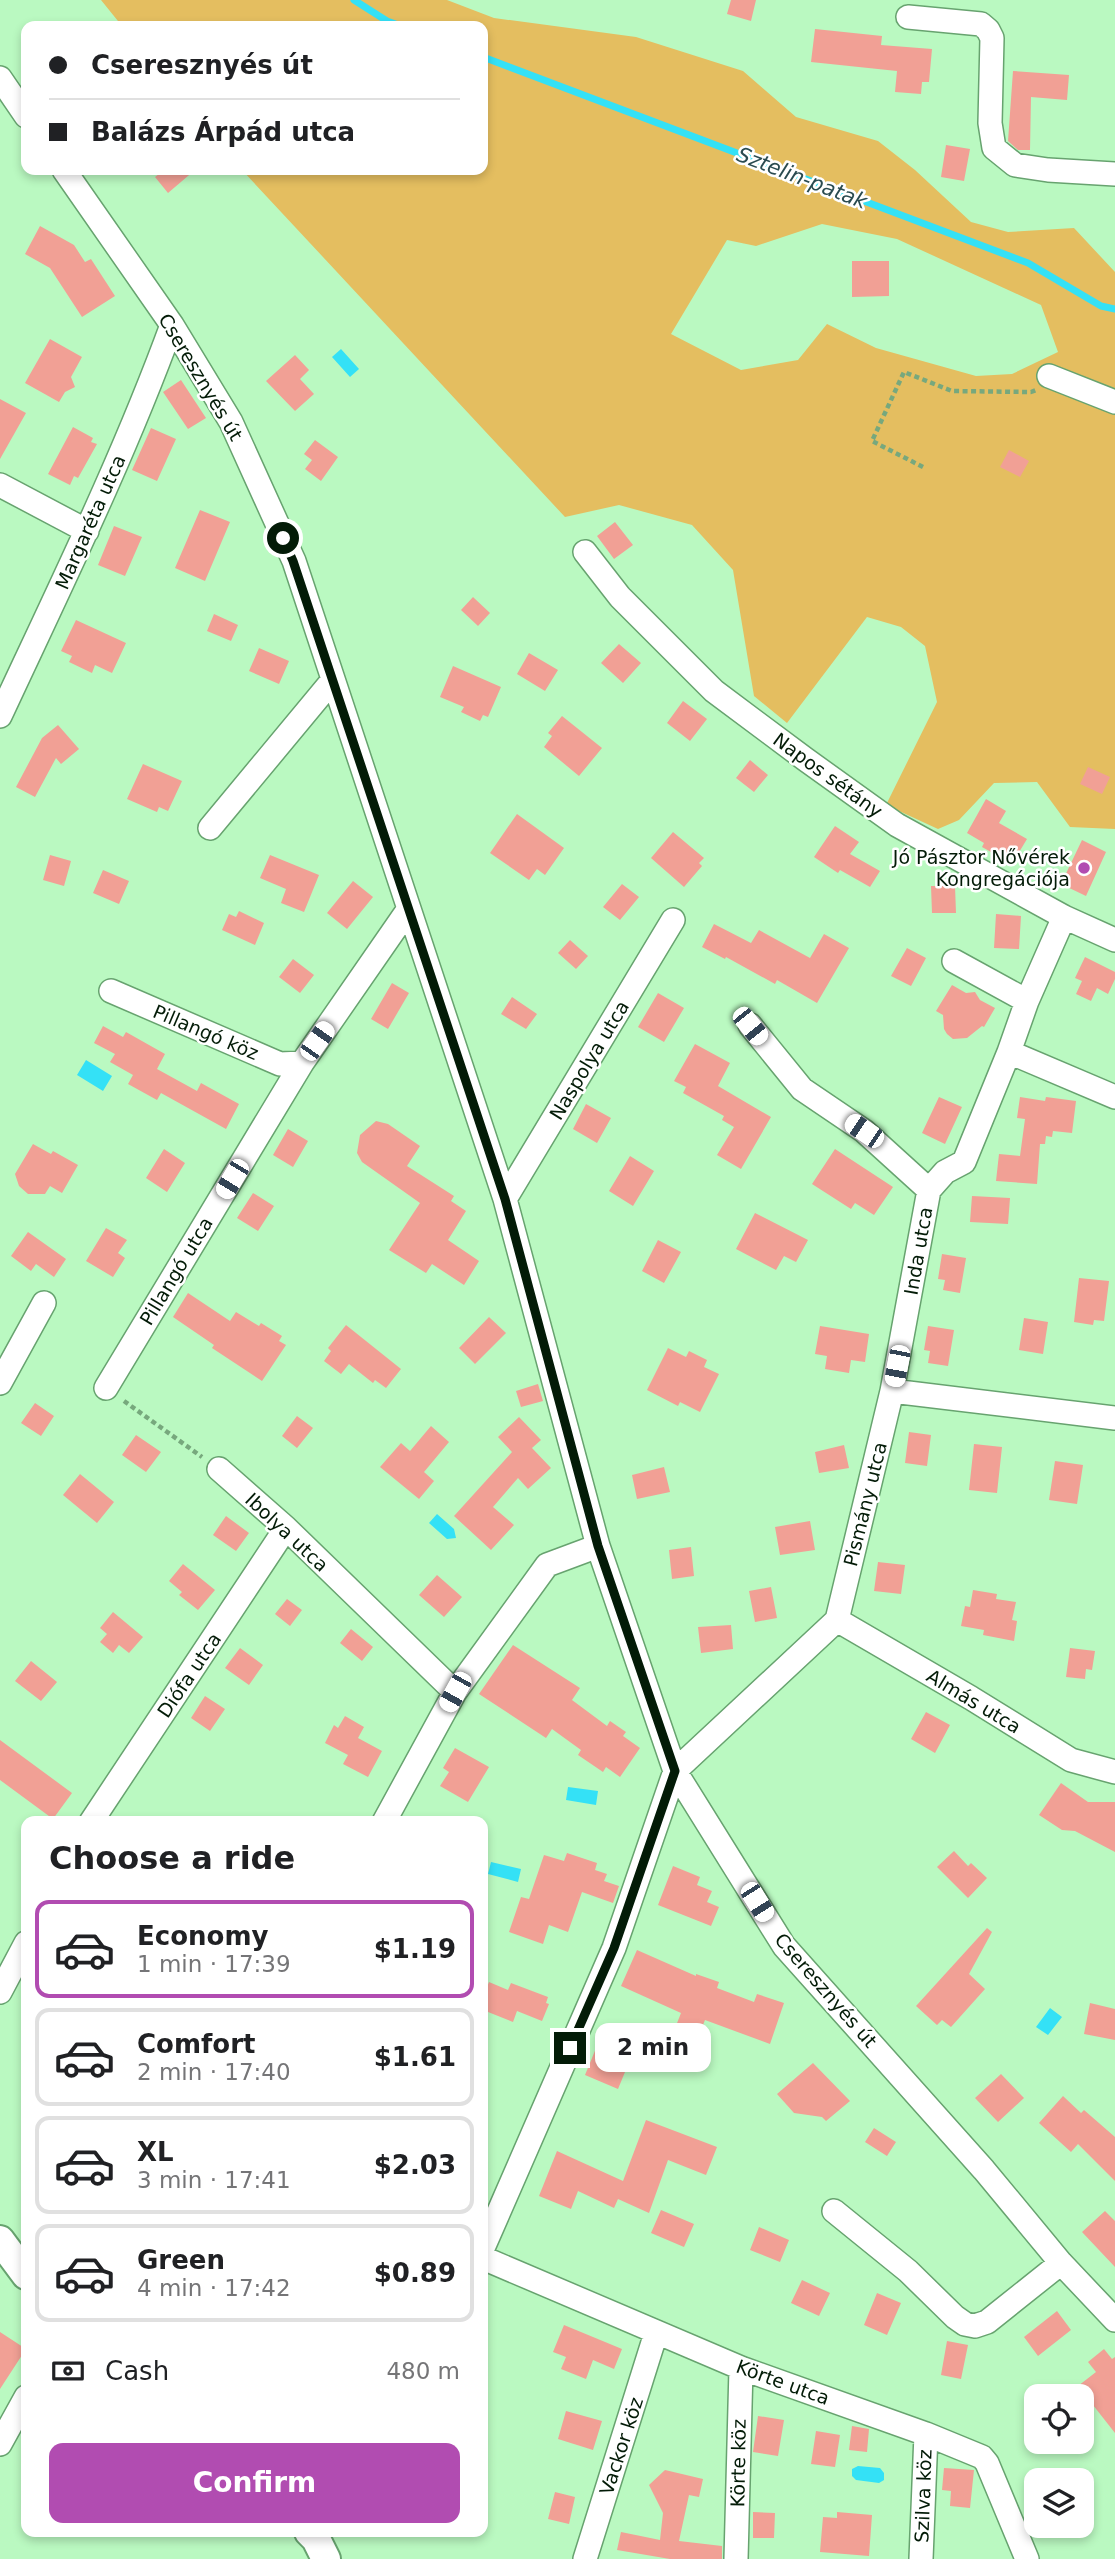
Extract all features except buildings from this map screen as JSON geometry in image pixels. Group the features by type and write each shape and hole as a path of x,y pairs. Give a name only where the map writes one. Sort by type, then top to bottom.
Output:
{"street":[{"path":"908,17 981,24 988,30 992,38 990,123 995,148 1015,165 1115,174"},
{"path":"0,78 21,109"},
{"name":"Cseresznyés út","path":"67,175 172,325 231,422 293,561 505,1199 598,1546 675,1771 784,1946 984,2170 1061,2263 1115,2320"},
{"name":"Margaréta utca","path":"0,716 149,388 172,325"},
{"path":"1052,377 1115,402"},
{"path":"0,485 86,531"},
{"name":"Napos sétány","path":"586,552 620,597 714,691 897,825 1064,918 1115,940"},
{"path":"209,828 332,681"},
{"name":"Pillangó utca","path":"106,1388 302,1063 408,910"},
{"name":"Inda utca","path":"892,1391 929,1190 945,1172 964,1162 1010,1052 1027,1001 1064,918"},
{"name":"Naspolya utca","path":"505,1199 673,920"},
{"path":"954,961 1027,1001"},
{"name":"Pillangó köz","path":"111,991 280,1064 302,1063"},
{"path":"750,1026 802,1089 864,1131 929,1190"},
{"path":"1010,1052 1115,1097"},
{"path":"0,1383 44,1303"},
{"path":"892,1391 1115,1418"},
{"name":"Pismány utca","path":"837,1620 892,1391"},
{"name":"Ibolya utca","path":"219,1469 286,1528 455,1692"},
{"name":"Diófa utca","path":"95,1816 286,1528"},
{"path":"387,1816 455,1692 547,1565 598,1546"},
{"path":"488,2237 614,1948 675,1771 837,1620"},
{"name":"Almás utca","path":"837,1620 1071,1760 1115,1772"},
{"path":"0,1992 21,1952"},
{"path":"834,2211 908,2271 965,2324 975,2326 987,2322 1061,2263"},
{"path":"0,2240 21,2268"},
{"name":"Körte utca","path":"488,2260 741,2368 926,2434 982,2457 987,2463 1027,2559"},
{"name":"Vackor köz","path":"585,2559 656,2333"},
{"name":"Körte köz","path":"736,2559 741,2368"},
{"path":"0,2444 21,2406"},
{"name":"Szilva köz","path":"921,2559 926,2434"}],"path":[{"path":"923,467 872,440 905,372 952,391 1031,392 1052,377"},
{"path":"106,1388 219,1469"}],"shaded area":[{"path":"101,0 447,0 494,18 636,37 743,71 796,117 878,141 915,170 971,222 1008,232 1074,228 1115,272 1115,829 1070,827 1037,782 994,783 959,820 938,829 886,805 937,702 925,646 901,627 867,617 787,723 754,696 733,570 692,525 619,505 565,517 247,175 488,175 488,21 118,21","holes":["822,224 897,239 1041,305 1058,352 1012,374 976,376 876,348 827,324 798,360 741,370 671,334 727,240 756,246"]}],"water":[{"path":"341,349 359,369 350,377 332,357"},
{"path":"86,1060 112,1076 103,1091 77,1075"},
{"path":"437,1514 454,1529 456,1538 447,1539 429,1523"},
{"path":"568,1787 598,1791 596,1805 566,1800"},
{"path":"491,1862 521,1869 518,1882 488,1874"},
{"path":"1050,2008 1062,2017 1048,2035 1036,2027"},
{"path":"858,2466 880,2468 884,2473 884,2480 879,2483 856,2480 852,2476 852,2469"}],"waterway":[{"name":"Sztelin-patak","path":"354,0 387,21"},
{"name":"Sztelin-patak","path":"488,59 1028,263 1101,306 1115,309"}],"place":[{"name":"Jó Pásztor Nővérek Kongregációja","path":"1084,868"}],"route":[{"path":"283,538 293,561 505,1199 598,1546 675,1771 614,1948 570,2048"}]}
